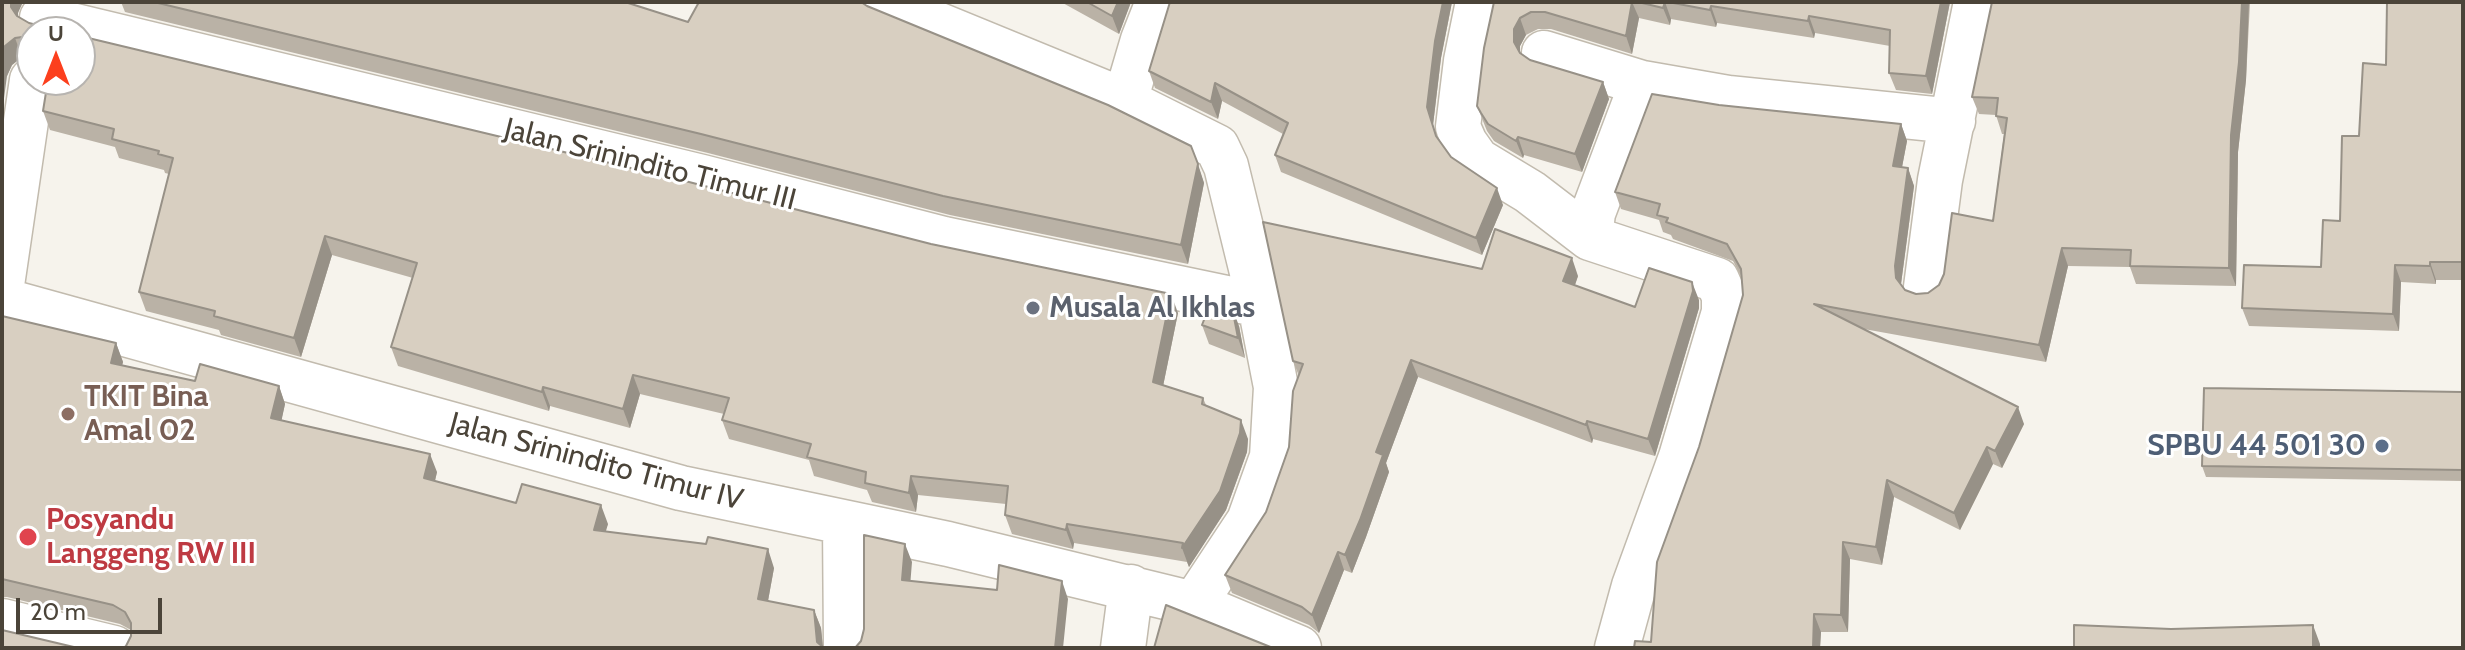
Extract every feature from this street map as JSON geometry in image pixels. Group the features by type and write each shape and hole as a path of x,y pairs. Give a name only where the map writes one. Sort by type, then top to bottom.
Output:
{"street":[{"path":"883,2 1125,101 1217,147 1226,166 1260,305 1276,387 1272,457 1249,521 1194,604"},
{"path":"1125,101 1158,2"},
{"path":"1478,2 1466,61 1458,127 1477,160 1530,192 1590,238 1717,280 1724,296 1724,312 1681,457 1634,586 1617,648"},
{"path":"1926,287 1940,180 1976,2"},
{"name":"Jalan Srinindito Timur III","path":"96,30 687,173 944,239 1260,305"},
{"path":"1544,53 1642,83 1728,98 1953,121"},
{"path":"1590,238 1593,213 1642,83"},
{"path":"2,285 30,96"},
{"name":"Jalan Srinindito Timur IV","path":"2,300 681,488 948,544 1131,587 1194,604 1299,648"},
{"path":"845,523 846,648"},
{"path":"1123,648 1131,587"},
{"path":"2,621 114,648"}],"building":[{"path":"2,2 11,2 17,16 16,38 5,46 2,53"},
{"path":"154,2 625,2 688,22 699,2 861,2 1108,105 1191,146 1198,164 1181,245 943,196 701,134"},
{"path":"1087,2 1118,2 1112,16"},
{"path":"1170,2 1443,2 1427,107 1436,136 1451,157 1497,188 1476,238 1275,155 1288,123 1215,83 1211,102 1149,71"},
{"path":"1494,2 1632,2 1626,36 1545,12 1531,12 1520,18 1514,29 1514,42 1520,53 1530,60 1603,82 1575,154 1518,137 1516,141 1488,124 1477,106 1484,48"},
{"path":"1638,2 1665,2 1663,8"},
{"path":"1668,2 1941,2 1926,76 1889,73 1890,30 1809,16 1808,21"},
{"path":"1992,2 2242,2 2231,135 2229,268 2130,266 2131,250 2062,248 2039,345 1814,304 2018,407 1995,451 1987,447 1954,513 1887,480 1876,547 1843,542 1841,615 1814,614 1813,648 1634,648 1635,641 1651,642 1657,562 1699,447 1743,295 1741,269 1727,244 1666,222 1668,218 1657,215 1660,204 1615,192 1652,94 1719,105 1901,124 1893,166 1908,168 1896,278 1905,290 1916,294 1928,293 1939,285 1944,274 1952,213 1993,221 2007,118 1996,116 1998,98 1972,97"},
{"path":"2387,2 2463,2 2463,262 2430,262 2430,266 2395,265 2393,314 2242,308 2244,265 2321,267 2323,220 2340,221 2342,136 2359,136 2363,63 2386,65"},
{"path":"96,40 689,182 931,244 1171,294 1153,382 1203,398 1202,404 1241,420 1240,433 1220,491 1182,548 1183,543 1067,524 1066,530 1005,515 1008,486 911,476 909,493 865,483 866,472 807,457 811,444 722,420 729,398 633,375 623,409 543,387 542,392 391,347 417,263 325,236 294,338 214,316 215,311 139,292 173,158 158,154 159,151 112,139 114,129 43,111 45,96 96,96"},
{"path":"1263,222 1482,269 1495,229 1572,258 1563,281 1635,307 1649,268 1692,282 1693,291 1648,439 1587,421 1586,425 1411,360 1376,452 1383,455 1360,520 1345,555 1338,552 1312,615 1302,607 1225,575 1266,512 1289,447 1293,391 1303,364 1293,361"},
{"path":"1211,302 1232,307 1238,338 1202,325"},
{"path":"2,316 116,343 111,363 195,381 200,364 279,386 271,418 430,454 424,478 516,503 522,484 601,505 594,530 706,544 708,537 768,549 758,599 814,610 817,642 824,648 123,648 131,636 131,623 125,612 113,605 2,579"},
{"path":"2204,388 2463,392 2463,470 2202,466"},
{"path":"864,535 905,544 902,580 997,590 999,565 1062,581 1055,648 855,648 861,641 864,629"},
{"path":"1166,605 1273,648 1154,648"},
{"path":"2074,625 2171,629 2313,625 2313,648 2074,648"},
{"path":"2,630 78,648 2,648"}],"place":[{"name":"Musala Al Ikhlas","path":"1033,308"},
{"name":"TKIT Bina Amal 02","path":"68,414"},
{"name":"SPBU 44 501 30","path":"2382,446"},
{"name":"Posyandu Langgeng RW III","path":"28,537"}]}
